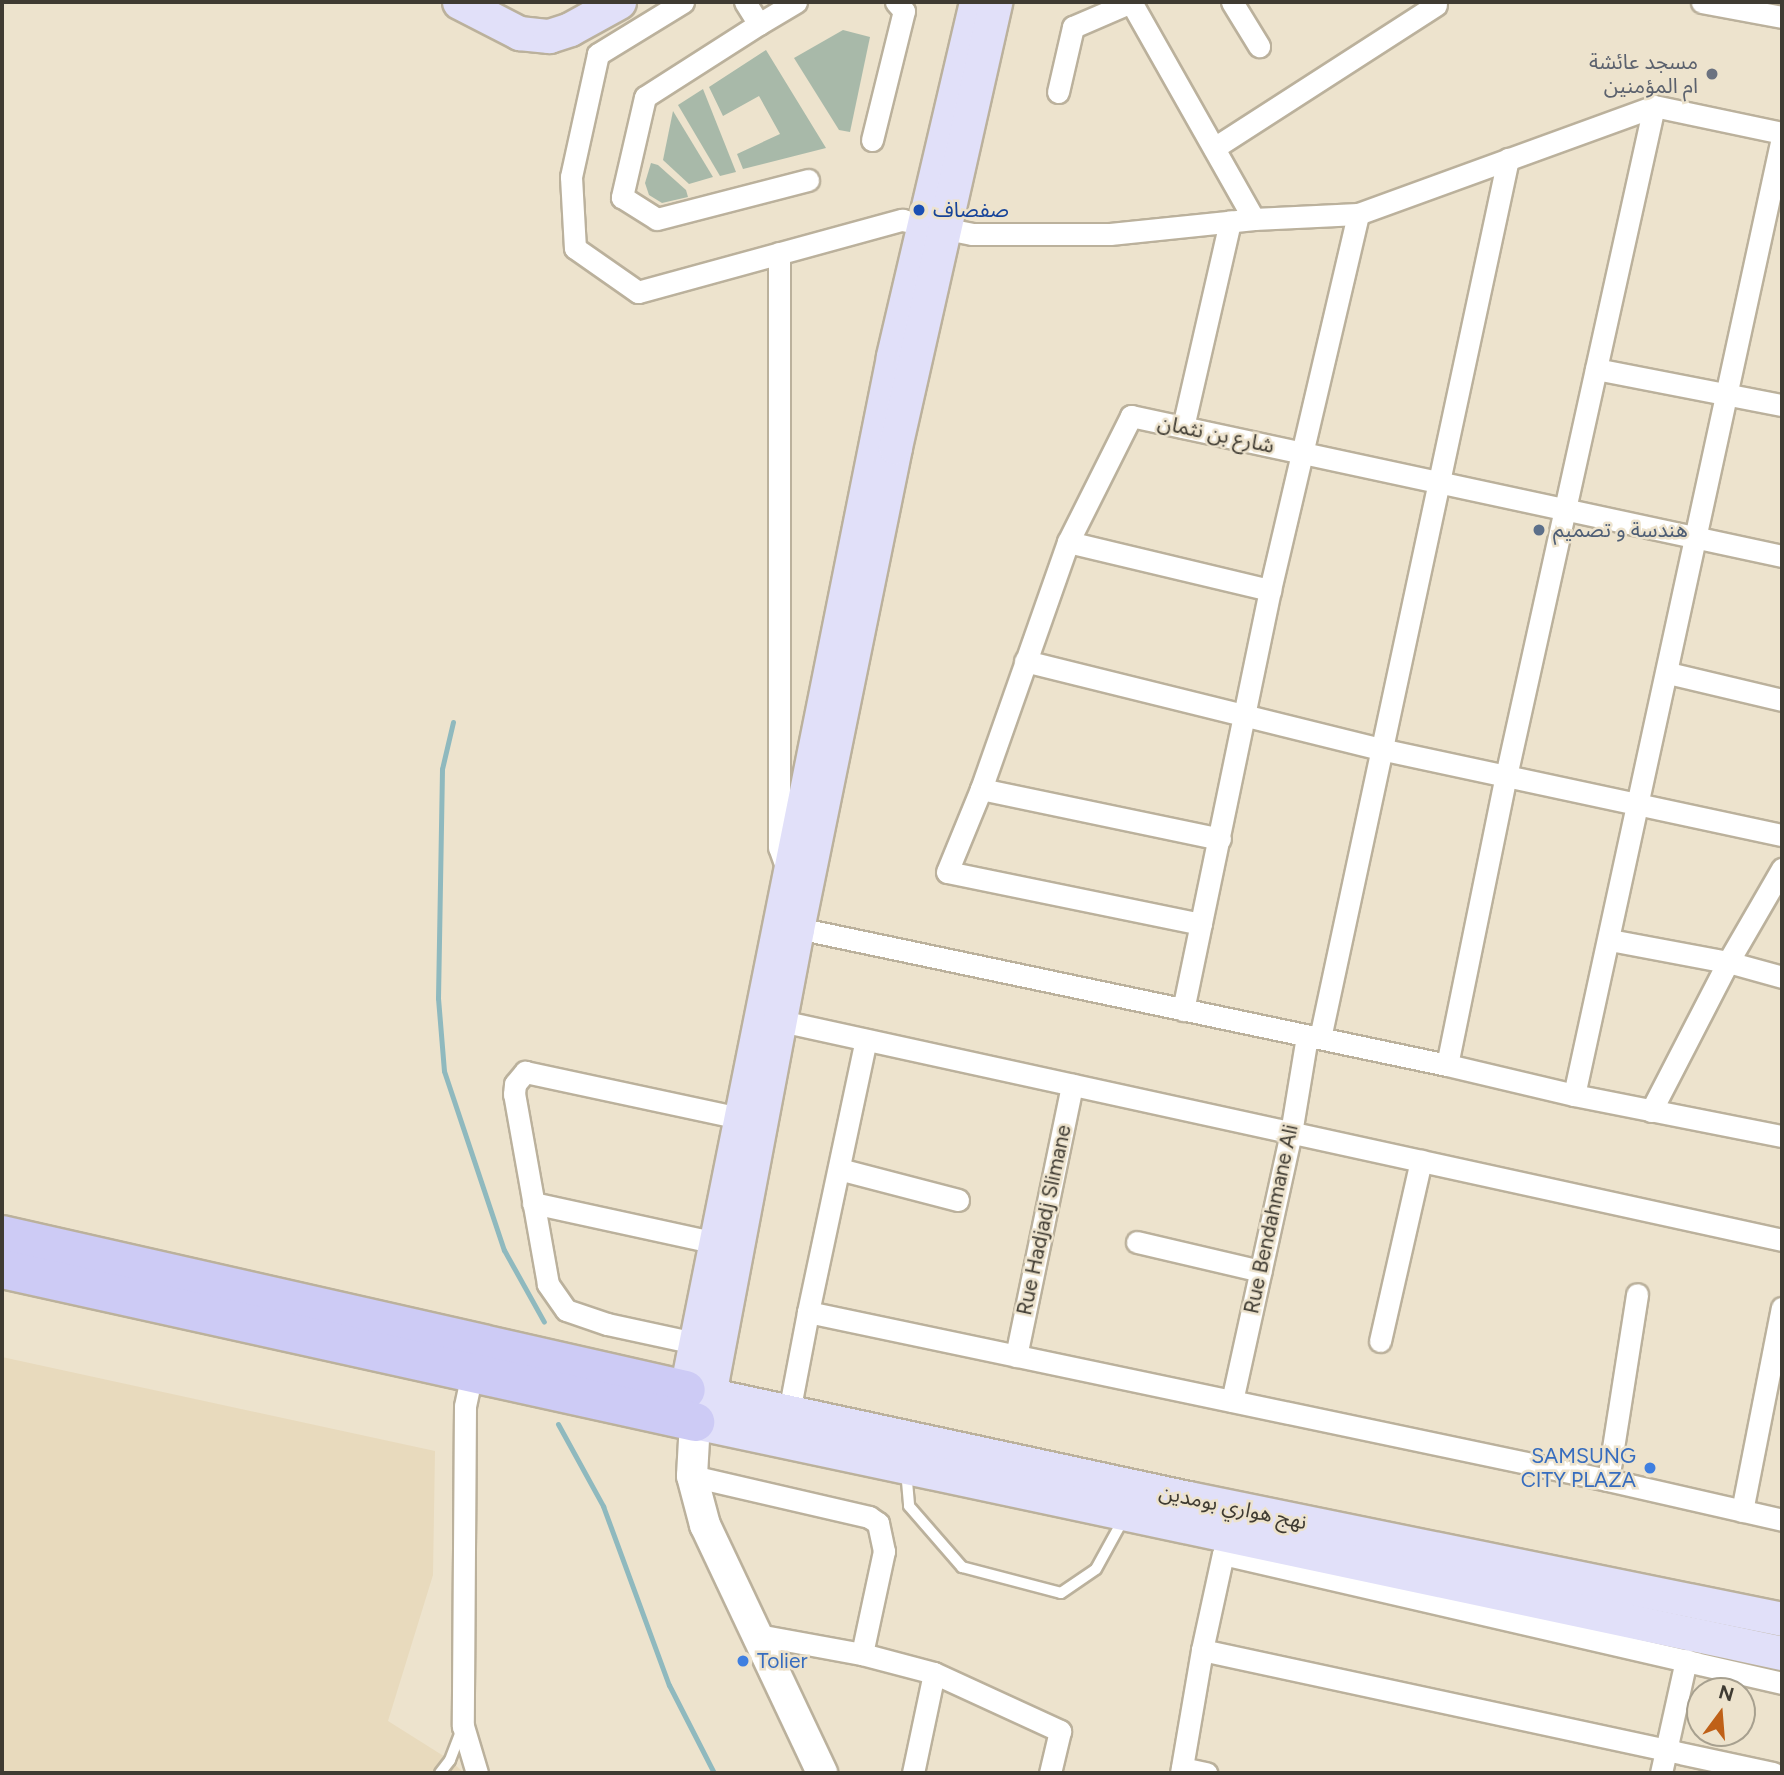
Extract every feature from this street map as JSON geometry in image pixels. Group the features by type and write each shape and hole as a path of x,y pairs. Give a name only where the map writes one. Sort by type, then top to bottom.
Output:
{"highway":[{"path":"2,1235 367,1333"},
{"path":"2,1269 367,1333 697,1402"}],"main road":[{"path":"459,2 519,33 549,36 570,29 619,2"},
{"path":"697,1402 695,1343 740,1118 789,926 892,460 976,2"},
{"path":"697,1402 780,1021 789,926 790,878 858,530 934,226 995,2"},
{"name":"نهج هواري بومدين","path":"697,1402 789,1412 909,1452"},
{"name":"نهج هواري بومدين","path":"697,1402 1187,1513 1782,1653"},
{"name":"نهج هواري بومدين","path":"1187,1513 1782,1619"}],"street":[{"path":"683,2 598,54 571,177 575,248 638,292 902,220 972,234 1110,234 1254,219 1358,214 1654,106 1782,135 1668,673 1574,1095"},
{"path":"745,2 759,24"},
{"path":"796,2 645,97 622,197 657,219 808,180"},
{"path":"872,140 904,11 896,2"},
{"path":"1058,92 1073,27 1131,2 1254,219"},
{"path":"1232,2 1259,46"},
{"path":"1702,2 1782,17"},
{"path":"1214,148 1436,3"},
{"path":"1447,1065 1506,776 1654,106"},
{"name":"Rue Bendahmane Ali","path":"1232,1401 1380,749 1508,159"},
{"path":"1183,1010 1270,590 1358,214"},
{"path":"1183,427 1230,221"},
{"path":"779,253 779,847 790,878"},
{"path":"1596,369 1782,405"},
{"name":"شارع بن نثمان","path":"1201,924 947,872 981,789 1068,542 1131,416 1782,556"},
{"path":"1068,542 1270,590"},
{"path":"1025,661 1244,718 1638,806 1782,835"},
{"path":"1668,673 1782,700"},
{"path":"981,789 1220,839"},
{"path":"1651,1111 1728,962 1782,869"},
{"path":"789,926 1447,1065 1574,1095 1782,1136"},
{"path":"1610,940 1728,962 1782,976"},
{"path":"780,1021 1782,1240"},
{"path":"789,1412 866,1040"},
{"path":"695,1343 607,1324 566,1310 548,1284 514,1094 516,1084 525,1072 740,1118"},
{"name":"Rue Hadjadj Slimane","path":"1016,1356 1072,1085"},
{"path":"1380,1341 1421,1161"},
{"path":"839,1169 958,1200"},
{"path":"533,1203 716,1243"},
{"path":"1137,1242 1261,1271"},
{"path":"1608,1480 1637,1294"},
{"path":"1742,1511 1782,1308"},
{"path":"808,1312 1608,1480 1782,1520"},
{"path":"477,1773 463,1726 465,1406 478,1357"},
{"path":"697,1402 692,1476 705,1525 822,1773"},
{"path":"692,1476 869,1517 878,1524 884,1551 862,1654"},
{"path":"1187,1513 1223,1554 1782,1683"},
{"path":"1206,1773 1182,1771 1202,1650 1223,1554"},
{"path":"758,1635 862,1654 934,1672 1060,1731 1050,1773"},
{"path":"1202,1650 1773,1773"},
{"path":"1661,1773 1686,1660"},
{"path":"912,1773 934,1672"}],"lane":[{"path":"909,1452 909,1506 962,1567 1061,1593 1096,1569 1129,1500"},
{"path":"440,1773 450,1760 463,1726"}],"shaded area":[{"path":"2,1357 435,1451 433,1575 388,1721 450,1760 464,1773 2,1773"}],"green space":[{"path":"843,30 870,37 850,132 839,130 794,58"},
{"path":"766,50 826,148 743,169 737,154 780,134 759,96 723,116 709,87"},
{"path":"703,89 736,172 720,176 678,105"},
{"path":"673,111 713,177 689,184 663,160"},
{"path":"651,163 658,165 686,190 688,197 662,203 649,195 645,183"}],"waterway":[{"path":"453,722 442,769 438,998 444,1071 504,1250 544,1322"},
{"path":"558,1424 603,1506 669,1685 714,1773"}],"place":[{"name":"مسجد عائشة ام المؤمنين","path":"1712,74"},
{"name":"صفصاف","path":"919,210"},
{"name":"هندسة و تصميم","path":"1539,530"},
{"name":"SAMSUNG CITY PLAZA","path":"1650,1468"},
{"name":"Tolier","path":"743,1661"}]}
